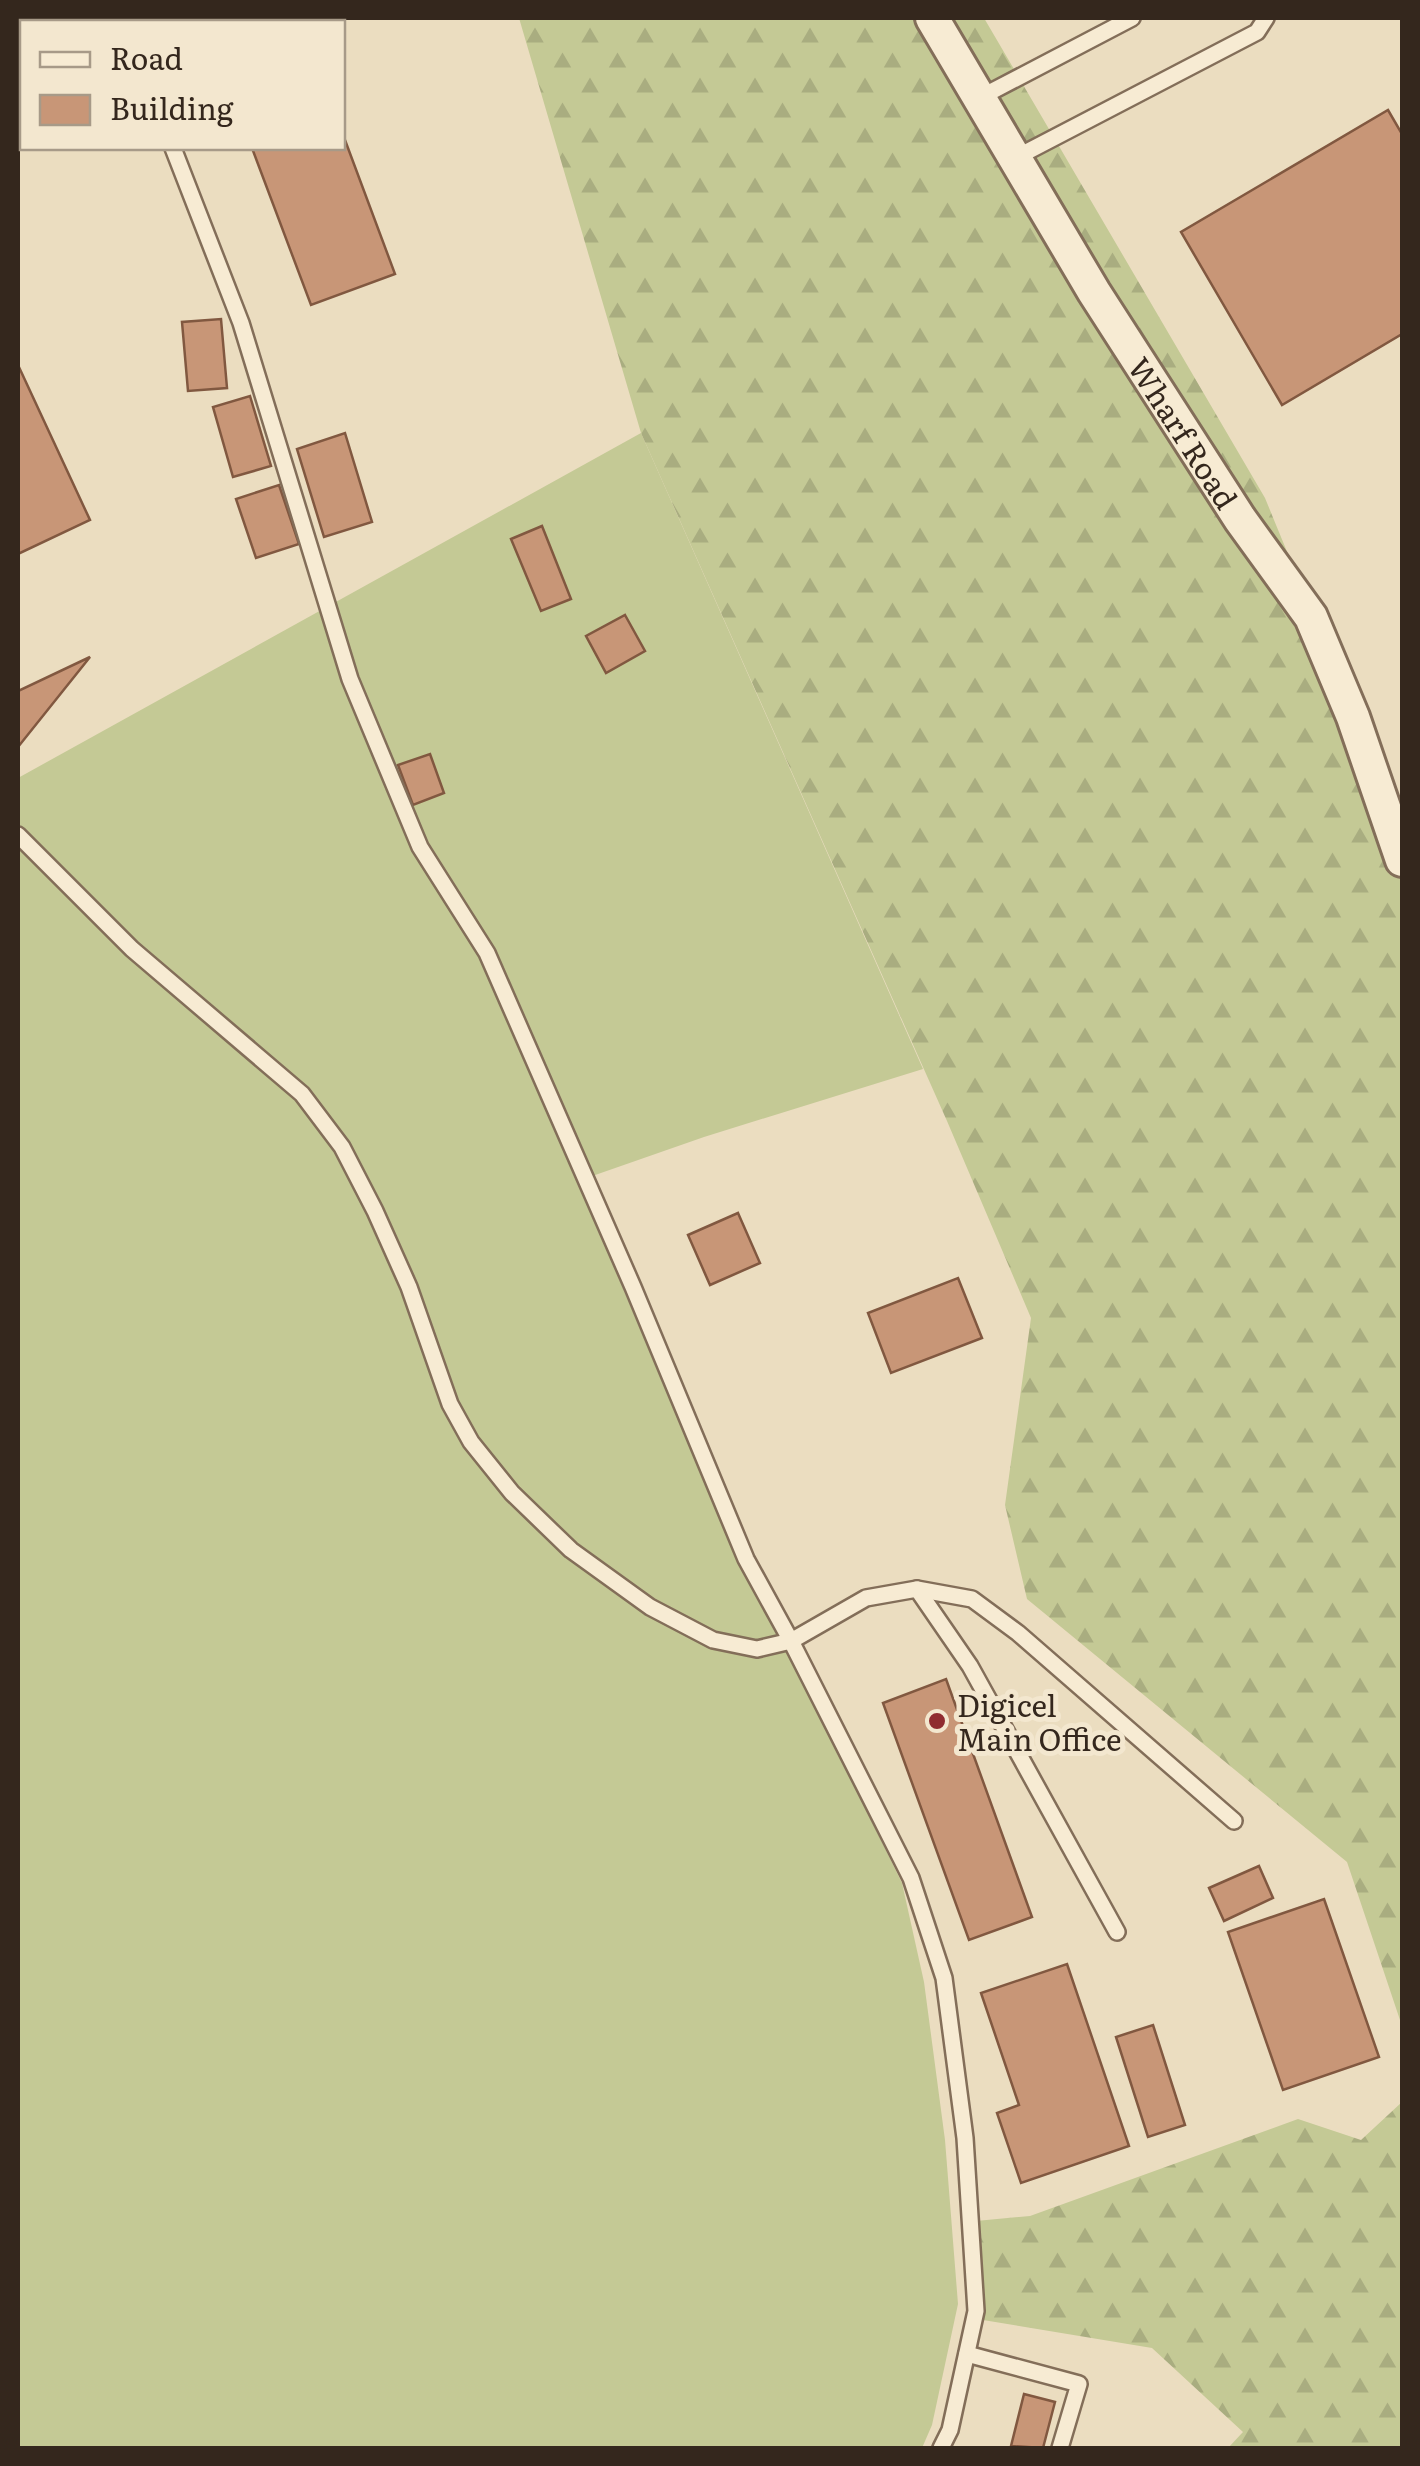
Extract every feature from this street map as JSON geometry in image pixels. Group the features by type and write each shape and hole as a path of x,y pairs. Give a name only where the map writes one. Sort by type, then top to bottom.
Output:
{"street":[{"name":"Wharf Road","path":"932,18 1094,292 1240,519 1311,618 1354,717 1402,860"}],"lane":[{"path":"981,96 1132,18"},
{"path":"1017,156 1257,32 1266,18"},
{"path":"174,150 241,323 350,680 420,847 487,953 746,1559 912,1878 944,1978 965,2138 976,2311 950,2430 941,2448"},
{"path":"18,835 132,949 302,1094 342,1147 409,1287 450,1404 471,1442 512,1493 571,1550 650,1607 713,1640 757,1649 791,1640 866,1598 917,1589 972,1599 1018,1633 1234,1820"},
{"path":"917,1589 970,1666 1118,1932"},
{"path":"966,2354 1078,2384 1060,2448"}],"green space":[{"path":"519,18 984,18 1265,498 1371,756 1402,848 1402,2026 1347,1862 1027,1599 1005,1505 1031,1318 641,433"},
{"path":"641,433 923,1069 578,1181 736,1557 788,1651 902,1883 924,1982 945,2140 958,2304 932,2425 922,2448 18,2448 18,778"},
{"path":"1402,2102 1402,2448 1228,2448 1243,2432 1152,2348 983,2320 976,2221 1030,2216 1298,2119 1361,2140"}],"building":[{"path":"1388,110 1402,134 1402,334 1282,405 1181,232"},
{"path":"345,140 395,274 311,305 253,150 345,150"},
{"path":"221,319 227,388 188,391 182,322"},
{"path":"18,365 90,520 18,554"},
{"path":"250,396 271,466 233,477 213,407"},
{"path":"345,433 372,522 324,537 297,449"},
{"path":"279,485 299,544 256,558 236,499"},
{"path":"542,526 571,599 541,611 511,539"},
{"path":"625,615 645,651 606,673 586,636"},
{"path":"90,657 18,747 18,691"},
{"path":"430,754 444,793 413,805 398,765"},
{"path":"738,1213 760,1263 710,1285 688,1235"},
{"path":"958,1278 982,1338 891,1373 868,1313"},
{"path":"946,1679 1032,1917 969,1940 883,1703"},
{"path":"1259,1866 1273,1898 1224,1921 1209,1888"},
{"path":"1324,1899 1379,2057 1283,2090 1228,1932"},
{"path":"1067,1964 1129,2146 1021,2183 997,2113 1019,2105 981,1993"},
{"path":"1153,2025 1185,2125 1148,2137 1116,2037"},
{"path":"1024,2394 1055,2402 1043,2448 1011,2446"}],"place":[{"name":"Digicel Main Office","path":"937,1721"}]}
